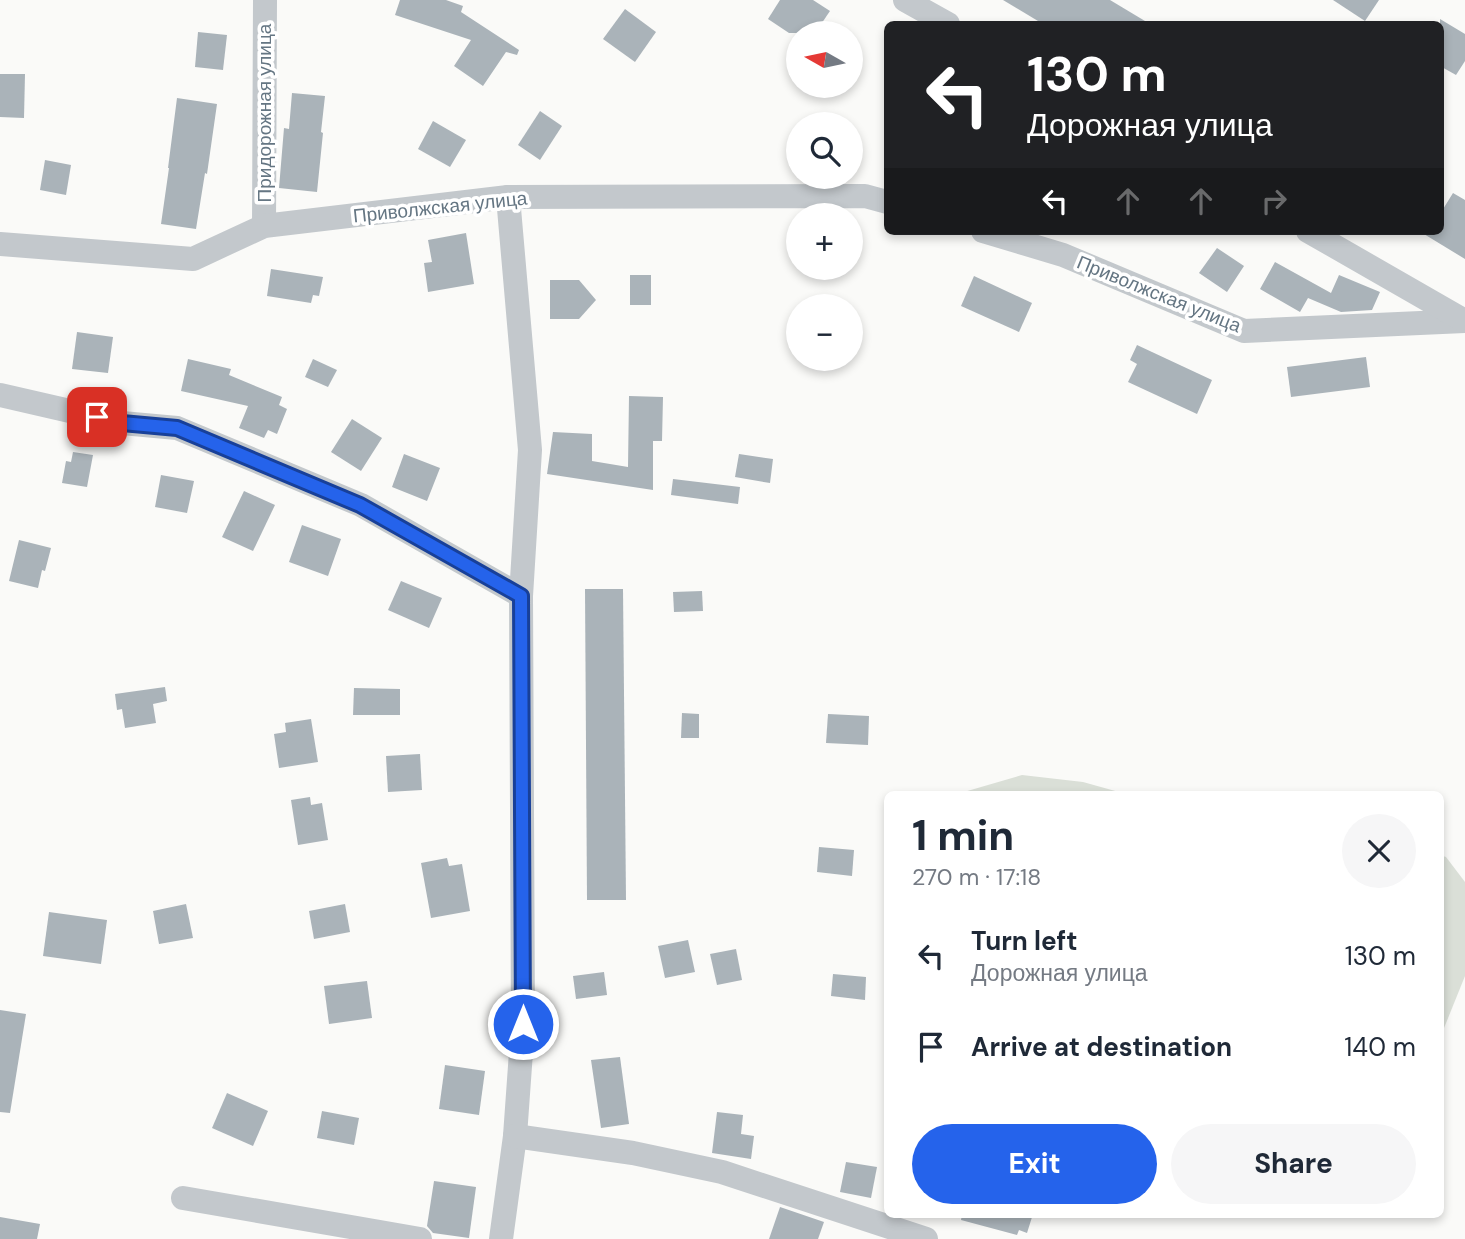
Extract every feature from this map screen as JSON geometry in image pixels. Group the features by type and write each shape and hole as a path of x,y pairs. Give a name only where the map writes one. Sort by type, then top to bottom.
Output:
{"street":[{"name":"Придорожная улица","path":"264,226 265,0"},
{"path":"905,0 943,21"},
{"name":"Приволжская улица","path":"0,244 193,259 264,226 508,197 865,196 884,201"},
{"path":"501,1239 515,1136 523,1024 521,596 530,450 508,197"},
{"name":"Приволжская улица","path":"997,235 1063,255 1244,331 1465,321"},
{"name":"Приволжская улица","path":"1315,235 1465,321"},
{"path":"0,394 122,423 177,428 360,505 521,596"},
{"path":"515,1136 633,1153 722,1172 926,1239"},
{"path":"183,1198 420,1239"}],"shaded area":[{"path":"1022,775 1083,782 1115,791 967,791"},
{"path":"1444,856 1465,882 1465,976 1444,1028"}],"building":[{"path":"400,0 446,0 463,6 461,12 519,50 517,55 506,52 483,86 454,66 471,40 395,15"},
{"path":"780,0 813,0 830,11 823,21 786,21 786,31 768,19"},
{"path":"1003,0 1110,0 1145,21 1038,21"},
{"path":"1333,0 1379,0 1365,21"},
{"path":"625,9 656,32 635,62 603,39"},
{"path":"1444,21 1465,34 1465,61 1456,75 1444,68"},
{"path":"198,32 227,35 223,70 195,67"},
{"path":"0,74 25,74 24,118 0,117"},
{"path":"292,93 325,96 317,192 279,188 284,128 289,129"},
{"path":"177,98 217,104 196,229 161,224"},
{"path":"540,111 562,126 540,160 518,145"},
{"path":"433,121 466,140 450,167 418,149"},
{"path":"45,160 71,165 66,195 40,190"},
{"path":"1453,193 1465,200 1465,259 1426,235 1444,235 1444,208"},
{"path":"466,233 474,284 428,292 424,263 432,262 428,240"},
{"path":"1217,248 1244,266 1227,292 1199,273"},
{"path":"1275,262 1331,293 1339,275 1380,292 1372,310 1341,312 1308,298 1300,312 1260,289"},
{"path":"271,269 323,277 319,296 313,295 311,303 267,296"},
{"path":"630,275 651,275 651,305 630,305"},
{"path":"974,276 1032,303 1019,332 961,306"},
{"path":"550,280 579,280 596,300 579,319 550,319"},
{"path":"77,332 113,337 108,373 72,369"},
{"path":"1137,345 1212,380 1197,414 1128,382 1137,364 1130,360"},
{"path":"1366,357 1370,387 1291,397 1287,367"},
{"path":"188,359 231,369 229,375 282,397 279,405 287,409 277,434 268,430 264,438 239,428 248,406 181,391"},
{"path":"313,359 337,370 328,387 305,377"},
{"path":"629,396 663,397 662,441 653,441 653,490 547,474 553,432 592,434 592,461 628,467"},
{"path":"352,419 382,438 361,471 331,452"},
{"path":"73,452 93,455 87,487 62,483 66,461 71,462"},
{"path":"404,454 440,468 427,501 392,487"},
{"path":"739,454 773,459 770,483 735,477"},
{"path":"161,475 194,481 187,513 155,507"},
{"path":"673,479 740,487 738,504 671,495"},
{"path":"244,491 275,505 253,551 222,537"},
{"path":"302,525 341,539 328,576 289,562"},
{"path":"19,540 51,548 38,588 9,581"},
{"path":"401,581 442,598 429,628 388,610"},
{"path":"585,589 623,589 626,900 587,900"},
{"path":"702,591 703,611 674,612 673,592"},
{"path":"165,687 167,701 153,704 156,723 125,728 122,709 117,710 115,694"},
{"path":"354,688 400,689 400,715 353,715"},
{"path":"682,713 699,714 699,738 681,738"},
{"path":"828,714 869,716 868,745 826,743"},
{"path":"311,719 318,762 279,768 274,734 286,732 285,723"},
{"path":"420,754 422,790 388,792 386,756"},
{"path":"310,797 311,805 322,803 328,840 298,845 291,800"},
{"path":"819,847 854,850 852,876 817,872"},
{"path":"447,858 449,866 462,864 470,911 431,918 421,863"},
{"path":"186,904 193,938 159,944 153,911"},
{"path":"345,904 350,932 314,939 309,911"},
{"path":"49,912 107,920 101,964 43,956"},
{"path":"688,940 695,972 665,978 658,946"},
{"path":"736,949 742,980 717,985 710,954"},
{"path":"604,972 607,995 576,999 573,976"},
{"path":"833,974 866,977 865,1000 831,996"},
{"path":"367,981 372,1018 329,1024 324,986"},
{"path":"0,1010 26,1014 10,1113 0,1112"},
{"path":"620,1057 629,1124 601,1128 591,1060"},
{"path":"445,1065 485,1071 479,1115 439,1109"},
{"path":"227,1093 268,1111 253,1146 212,1128"},
{"path":"322,1111 359,1118 354,1145 317,1138"},
{"path":"717,1112 743,1115 741,1134 754,1136 751,1159 712,1153"},
{"path":"846,1162 877,1167 871,1198 840,1192"},
{"path":"434,1181 476,1187 469,1238 433,1233 427,1226"},
{"path":"780,1207 824,1222 818,1239 769,1239"},
{"path":"0,1217 40,1224 37,1239 0,1239"},
{"path":"1032,1218 1027,1233 1019,1230 1017,1235 961,1220"}],"route":[{"path":"97,417 122,423 177,428 360,505 521,596 523,1024"}]}
